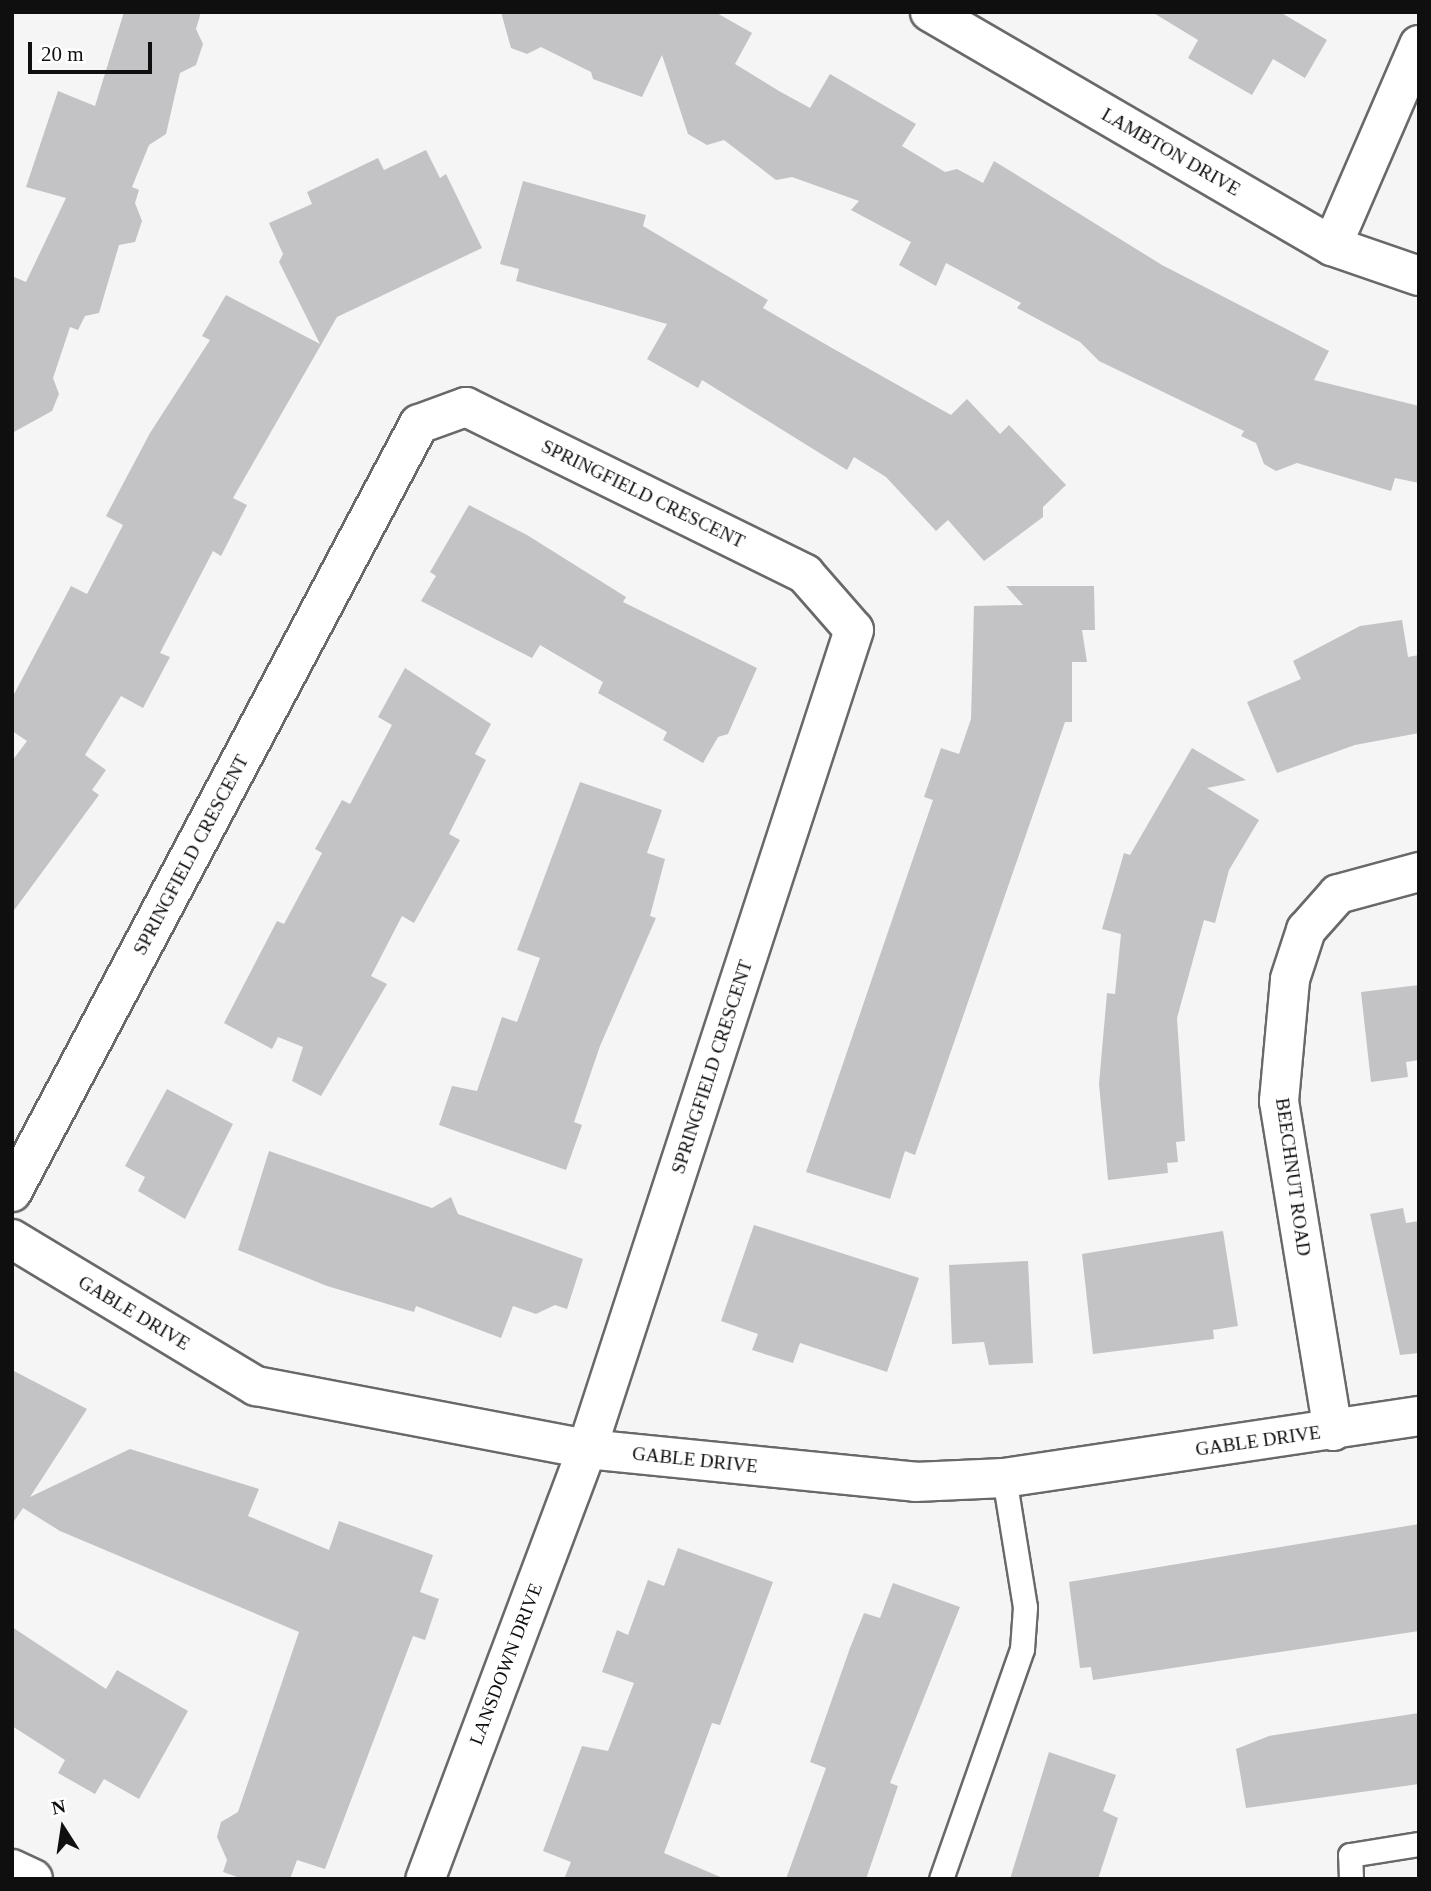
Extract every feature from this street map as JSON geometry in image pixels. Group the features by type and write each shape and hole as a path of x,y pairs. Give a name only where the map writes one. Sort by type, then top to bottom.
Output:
{"street":[{"name":"LAMBTON DRIVE","path":"930,12 1332,246 1419,276"},
{"path":"1332,246 1419,45"},
{"name":"SPRINGFIELD CRESCENT","path":"12,1192 419,424 466,407 805,574 854,630 587,1449"},
{"name":"BEECHNUT ROAD","path":"1333,1430 1279,1101 1290,979 1306,930 1338,894 1419,872"},
{"name":"GABLE DRIVE","path":"12,1239 256,1386 587,1449 915,1482 1004,1478 1419,1416"},
{"name":"LANSDOWN DRIVE","path":"425,1879 587,1449"},
{"path":"12,1870 33,1879"}],"lane":[{"path":"941,1879 1022,1649 1025,1607 1004,1478"},
{"path":"1351,1879 1350,1855 1419,1844"}],"building":[{"path":"124,12 201,12 196,29 203,44 196,65 180,73 166,134 149,145 132,187 139,190 135,203 142,221 135,242 119,245 99,313 85,316 78,330 70,327 53,378 59,394 52,411 12,433 12,276 26,282 66,198 26,187 58,91 95,106"},
{"path":"501,12 715,12 752,33 735,64 779,91 810,108 830,74 916,124 902,146 945,172 957,169 983,183 994,161 1162,265 1329,351 1314,380 1419,406 1419,483 1395,478 1391,491 1297,463 1276,471 1264,464 1256,443 1241,436 1244,431 1099,361 1080,342 1017,308 1021,303 946,263 936,286 899,265 911,242 851,210 859,201 792,177 776,180 724,140 707,145 688,134 662,55 642,97 593,79 591,72 541,47 527,54 511,48"},
{"path":"1152,12 1280,12 1327,40 1305,78 1273,59 1252,95 1188,58 1198,40"},
{"path":"426,150 440,178 446,174 482,248 337,317 233,498 247,505 221,556 213,551 160,653 170,657 143,708 121,696 85,755 106,770 92,790 99,795 12,913 12,761 27,741 12,731 12,698 71,586 87,594 123,525 106,516 150,433 210,340 202,336 226,295 320,344 279,262 283,254 269,223 312,204 307,192 378,158 384,170"},
{"path":"523,181 646,215 643,226 768,300 763,308 832,348 951,415 967,399 1000,434 1009,425 1066,485 1043,507 1043,517 984,561 948,520 936,531 886,477 854,457 847,470 702,380 698,388 647,359 667,324 516,281 519,269 500,264"},
{"path":"469,505 527,535 626,597 623,602 757,668 728,734 718,737 703,763 663,740 667,732 598,693 603,682 540,645 532,658 421,601 436,576 430,572"},
{"path":"1006,586 1094,586 1095,630 1082,630 1087,662 1072,662 1072,722 1065,722 915,1155 905,1151 890,1199 806,1172 933,800 924,797 941,748 959,754 971,719 974,606 1023,605"},
{"path":"1402,620 1408,657 1419,655 1419,733 1355,745 1277,773 1247,702 1301,679 1293,661 1360,626"},
{"path":"405,668 491,724 475,754 486,760 449,834 460,840 414,923 402,916 371,976 387,984 321,1096 292,1081 303,1047 278,1037 272,1049 224,1023 277,921 284,924 322,853 315,849 342,800 350,804 392,725 378,717"},
{"path":"1192,748 1246,780 1207,788 1259,820 1229,870 1215,923 1204,920 1177,1018 1185,1141 1176,1142 1178,1162 1167,1163 1168,1173 1108,1180 1099,1084 1107,993 1115,994 1121,934 1102,929 1124,853 1130,855"},
{"path":"580,782 662,810 647,853 665,859 650,916 656,918 600,1046 574,1122 582,1125 566,1170 439,1125 452,1086 477,1091 502,1017 517,1022 540,958 517,950"},
{"path":"1419,985 1419,1060 1406,1062 1408,1077 1371,1082 1361,992"},
{"path":"167,1089 233,1124 185,1219 138,1191 145,1177 125,1166"},
{"path":"269,1151 432,1208 451,1197 458,1214 583,1259 567,1309 555,1305 536,1314 513,1306 501,1338 416,1306 414,1312 327,1286 238,1250"},
{"path":"1403,1208 1406,1223 1419,1221 1419,1353 1400,1355 1370,1214"},
{"path":"754,1225 919,1278 887,1372 800,1343 793,1363 752,1350 758,1334 721,1321"},
{"path":"1223,1231 1238,1326 1213,1330 1214,1339 1093,1354 1082,1254"},
{"path":"1028,1261 1033,1363 989,1365 984,1342 952,1344 949,1265"},
{"path":"12,1370 87,1409 30,1497 130,1449 259,1489 248,1516 329,1550 339,1521 433,1555 420,1592 439,1599 425,1640 413,1636 325,1869 297,1860 290,1879 243,1879 223,1872 227,1860 217,1837 221,1822 238,1812 299,1632 60,1531 23,1508 12,1524"},
{"path":"1419,1524 1419,1631 1093,1680 1091,1667 1080,1668 1069,1582"},
{"path":"678,1548 773,1582 720,1725 712,1723 664,1853 725,1879 564,1879 571,1862 543,1851 582,1746 608,1751 634,1683 602,1672 617,1630 628,1635 648,1580 664,1586"},
{"path":"893,1583 960,1607 890,1783 898,1786 866,1879 786,1879 826,1768 810,1762 850,1648 864,1613 880,1618"},
{"path":"12,1627 106,1689 117,1670 188,1711 139,1799 104,1779 95,1794 58,1773 65,1760 12,1726"},
{"path":"1419,1713 1419,1784 1246,1808 1236,1749 1269,1736"},
{"path":"1049,1752 1116,1775 1103,1811 1118,1818 1098,1879 1010,1879"}]}
